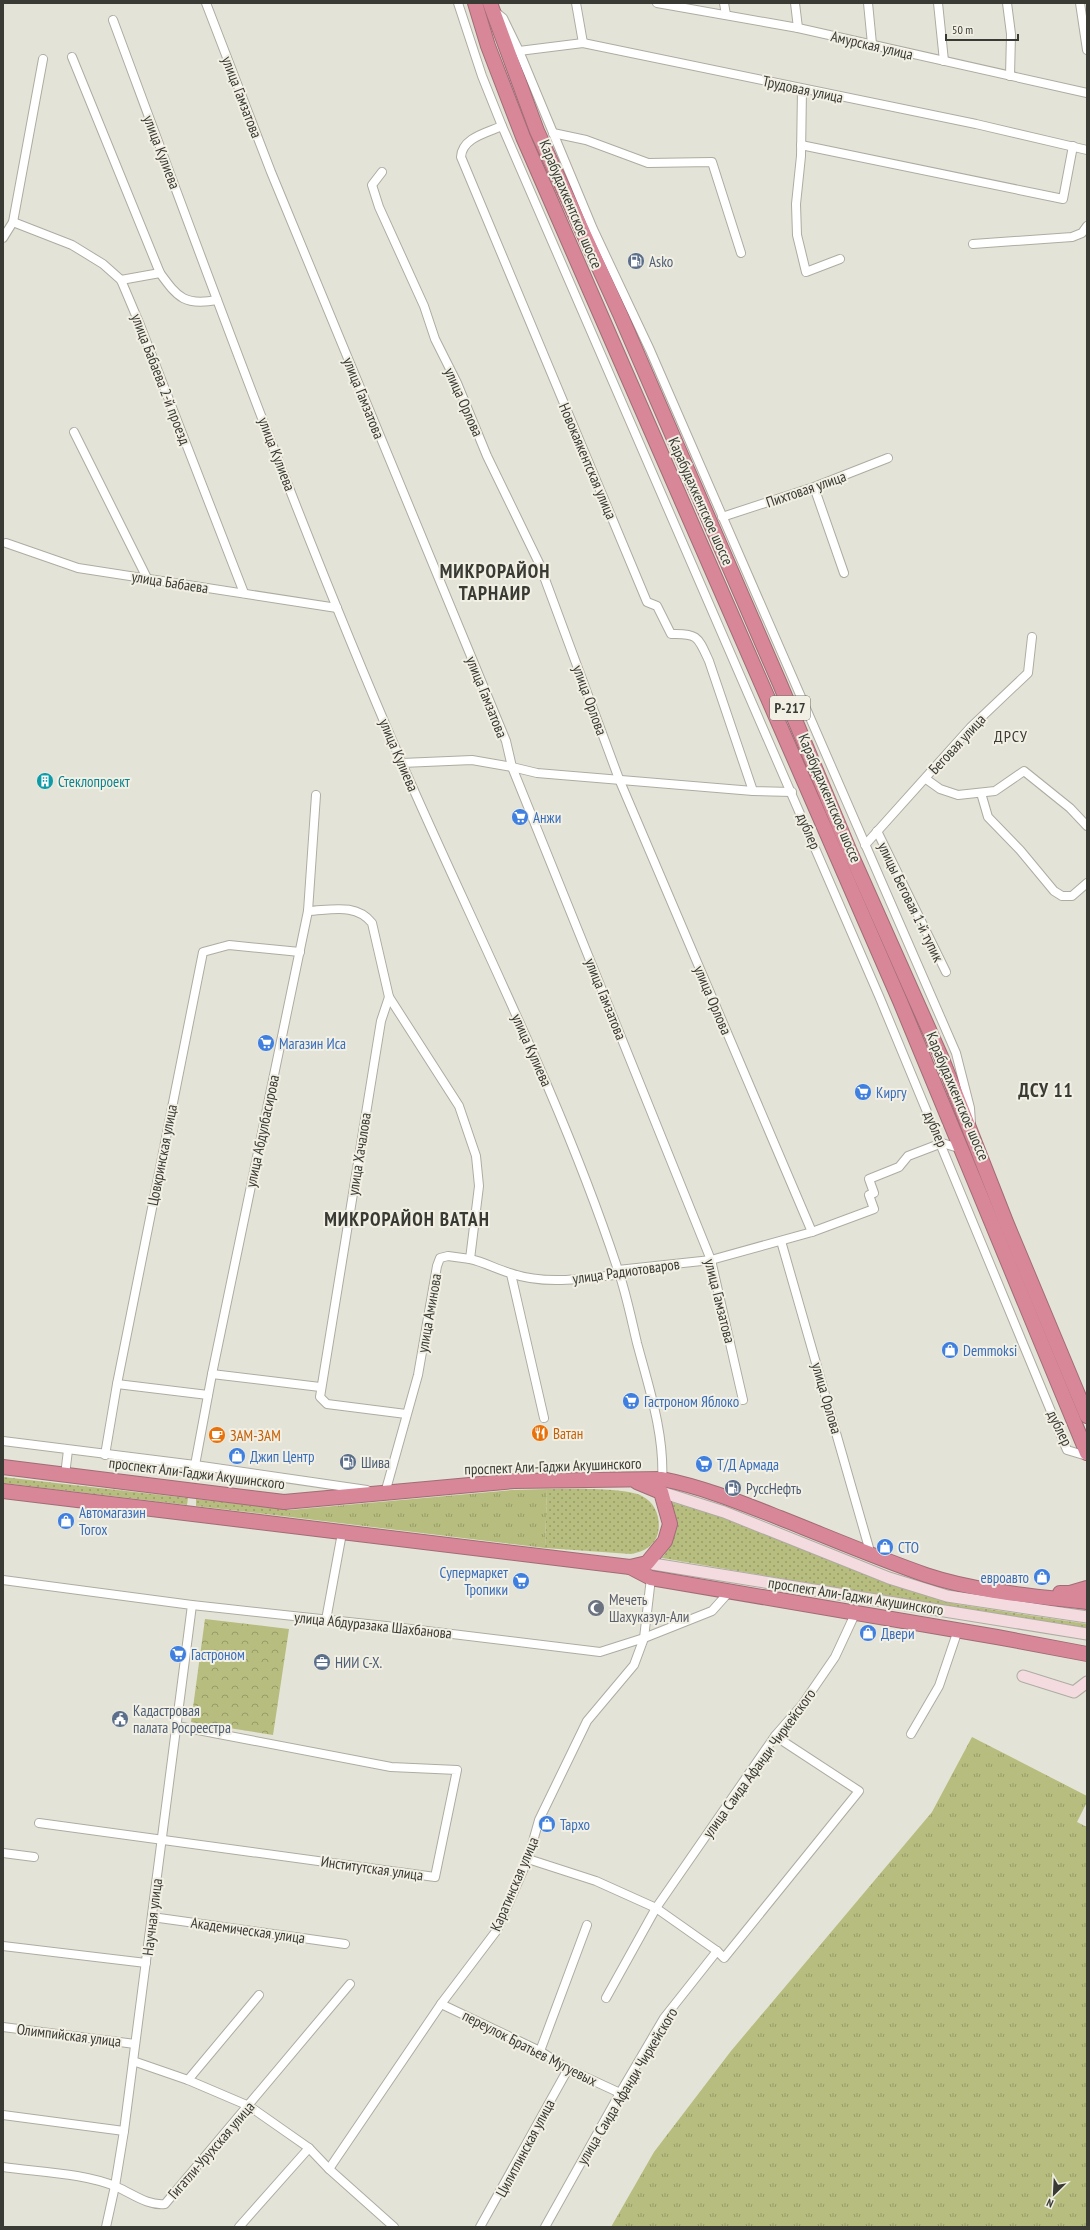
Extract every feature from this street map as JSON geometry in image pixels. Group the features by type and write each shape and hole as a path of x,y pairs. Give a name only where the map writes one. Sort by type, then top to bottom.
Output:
{"highway":[{"name":"Карабудахкентское шоссе","path":"475,3 488,46 561,226 734,619 962,1150 1087,1454"},
{"name":"Карабудахкентское шоссе","path":"490,5 537,131 620,314 780,684 850,852 942,1059 972,1138 1087,1416"},
{"name":"проспект Али-Гаджи Акушинского","path":"3,1467 284,1502 514,1481 635,1480 662,1486 682,1483 741,1502 871,1555 927,1575 961,1584 1022,1595 1087,1602"},
{"path":"630,1567 647,1563 665,1541 670,1524 662,1486"},
{"name":"проспект Али-Гаджи Акушинского","path":"3,1491 630,1567 651,1578 855,1614 958,1630 1087,1654"},
{"path":"195,1514 191,1501 198,1491"},
{"path":"1022,1595 1070,1593 1087,1588"}],"main road":[{"path":"662,1486 889,1578 946,1596 1087,1618"},
{"path":"647,1563 1087,1634"},
{"path":"1023,1676 1074,1692 1087,1682"}],"street":[{"name":"улица Гамзатова","path":"206,3 271,172 506,742 512,767 711,1260 743,1400"},
{"name":"дублер","path":"458,3 482,76 502,126 792,792 942,1143 1067,1450 1087,1454"},
{"path":"576,3 583,42"},
{"name":"Амурская улица","path":"657,3 798,28 1087,93"},
{"path":"724,3 726,15"},
{"path":"795,3 798,28"},
{"path":"868,3 872,44"},
{"path":"938,3 944,61"},
{"path":"1007,3 1011,34 1010,76"},
{"path":"1080,3 1087,50"},
{"path":"490,5 503,18 519,51 593,230 650,350 956,1053 970,1108 972,1138"},
{"name":"улица Кулиева","path":"113,20 217,300 337,608 402,763 564,1124 618,1270 657,1417 663,1463 662,1486"},
{"name":"Трудовая улица","path":"519,51 583,42 802,89 976,124 1087,150"},
{"path":"72,57 160,273 174,292 186,301 201,303 217,300"},
{"path":"3,238 13,222 43,59"},
{"path":"802,89 801,145 796,204 797,235 806,272 840,258"},
{"name":"Новокаякентская улица","path":"502,126 468,142 462,148 461,157 647,602 657,606 671,634 689,633 700,641 709,661 753,791"},
{"path":"553,132 586,140 648,163 712,162 741,253"},
{"path":"801,145 1063,199 1073,146"},
{"name":"улица Орлова","path":"382,172 372,185 379,206 424,306 435,339 457,383 487,456 540,563 619,779 812,1232"},
{"name":"улица Бабаева 2-й проезд","path":"13,222 72,245 103,264 121,280 140,324 244,593"},
{"path":"973,244 1072,238 1082,233 1087,226"},
{"path":"121,280 160,273"},
{"path":"74,432 147,578"},
{"name":"Пихтовая улица","path":"722,517 814,487 888,458"},
{"path":"814,487 844,573"},
{"name":"улица Бабаева","path":"6,543 78,568 337,608"},
{"name":"Беговая улица","path":"865,845 926,779 970,728 1028,673 1032,637"},
{"path":"402,763 472,760 537,773 753,791 792,792"},
{"path":"926,779 940,789 958,795 995,791 1024,771 1070,808 1087,826"},
{"path":"981,793 988,817 1020,850 1054,891 1062,896 1072,896 1087,883"},
{"name":"улица Абдулбасирова","path":"196,1465 212,1374 308,911 316,795"},
{"name":"улицы Беговая 1-й тупик","path":"877,831 946,972"},
{"path":"308,911 354,909 365,914 372,923 389,997 459,1106 476,1156 479,1186 470,1259"},
{"name":"Цовкринская улица","path":"105,1455 117,1384 203,952 229,945 300,952"},
{"name":"улица Хачалова","path":"320,1387 381,1021 389,997"},
{"path":"942,1143 962,1150"},
{"name":"улица Радиотоваров","path":"470,1259 511,1274 545,1280 568,1280 614,1275 618,1270 711,1260 812,1232 874,1209 869,1195 874,1193 868,1179 899,1167 908,1156 942,1143"},
{"name":"улица Орлова","path":"781,1241 871,1555"},
{"name":"улица Аминова","path":"385,1492 418,1375 437,1266 440,1258 448,1256 470,1259"},
{"path":"511,1274 544,1418"},
{"path":"212,1374 320,1387 320,1397 327,1404 406,1414"},
{"path":"117,1384 208,1395"},
{"path":"3,1441 105,1455 196,1465 385,1492"},
{"path":"65,1475 68,1450"},
{"path":"326,1620 342,1533"},
{"name":"Каратинская улица","path":"329,2169 441,2004 497,1930 528,1859 539,1820 587,1721 634,1665 644,1638 651,1578"},
{"name":"улица Абдуразака Шахбанова","path":"3,1580 192,1606 600,1652 644,1638 712,1611 729,1592"},
{"name":"Научная улица","path":"106,2227 116,2186 124,2130 192,1606"},
{"name":"улица Саида Афанди Чиркейского","path":"656,1908 775,1736 802,1705 835,1657 855,1614"},
{"path":"911,1734 939,1686 958,1630"},
{"name":"Институтская улица","path":"39,1823 435,1877 457,1770 391,1767 177,1726"},
{"path":"528,1859 596,1881 656,1908 717,1951 724,1958 859,1791 775,1736"},
{"path":"3,1853 34,1858"},
{"path":"606,1998 656,1908"},
{"name":"Академическая улица","path":"152,1917 345,1944"},
{"path":"540,2051 587,1925"},
{"path":"3,1946 146,1963"},
{"name":"улица Саида Афанди Чиркейского","path":"546,2227 620,2093 664,2018 717,1951"},
{"name":"Гигатли-Урухская улица","path":"3,2167 83,2178 116,2186 155,2205 165,2204 249,2106 350,1984"},
{"path":"188,2080 259,1995"},
{"name":"переулок Братьев Мугуевых","path":"441,2004 540,2051 568,2069 620,2093"},
{"name":"Олимпийская улица","path":"3,2027 135,2044"},
{"path":"133,2061 188,2080 249,2106 309,2148 329,2169 394,2227"},
{"name":"Цилитлинская улица","path":"480,2227 568,2069"},
{"path":"3,2115 124,2130"},
{"path":"239,2227 309,2148"}],"green space":[{"path":"3,1477 188,1498 187,1505 3,1483"},
{"path":"547,1489 610,1490 634,1493 642,1496 651,1503 658,1517 659,1528 656,1538 648,1548 631,1554 545,1548"},
{"path":"547,1489 545,1548 290,1517 290,1510 512,1490"},
{"path":"196,1499 290,1510 290,1517 196,1506"},
{"path":"671,1502 725,1518 907,1590 956,1604 1087,1624 1087,1628 958,1609 662,1558 674,1538 675,1532 676,1525 674,1510"},
{"path":"205,1619 289,1629 273,1735 191,1722"},
{"path":"972,1737 1087,1796 1087,1802 1077,1822 1087,1827 1087,2227 611,2227 654,2152 731,2051 932,1812"}],"place":[{"name":"Asko","path":"636,261"},
{"name":"Стеклопроект","path":"45,781"},
{"name":"Анжи","path":"520,817"},
{"name":"Магазин Иса","path":"266,1043"},
{"name":"Киргу","path":"863,1092"},
{"name":"Demmoksi","path":"950,1350"},
{"name":"Гастроном Яблоко","path":"631,1401"},
{"name":"Ватан","path":"540,1433"},
{"name":"ЗАМ-ЗАМ","path":"217,1435"},
{"name":"Джип Центр","path":"237,1456"},
{"name":"Шива","path":"348,1462"},
{"name":"Т/Д Армада","path":"704,1464"},
{"name":"РуссНефть","path":"733,1488"},
{"name":"Автомагазин Тогох","path":"66,1521"},
{"name":"СТО","path":"885,1547"},
{"name":"евроавто","path":"1042,1577"},
{"name":"Супермаркет Тропики","path":"521,1581"},
{"name":"Мечеть Шахуказул-Али","path":"596,1608"},
{"name":"Двери","path":"868,1633"},
{"name":"Гастроном","path":"178,1654"},
{"name":"НИИ С-Х.","path":"322,1662"},
{"name":"Кадастровая палата Росреестра","path":"120,1719"},
{"name":"Тархо","path":"547,1824"}],"district":[{"name":"МИКРОРАЙОН ТАРНАИР","path":"495,582"},
{"name":"ДРСУ","path":"1011,736"},
{"name":"ДСУ 11","path":"1046,1090"},
{"name":"МИКРОРАЙОН ВАТАН","path":"407,1219"}]}
